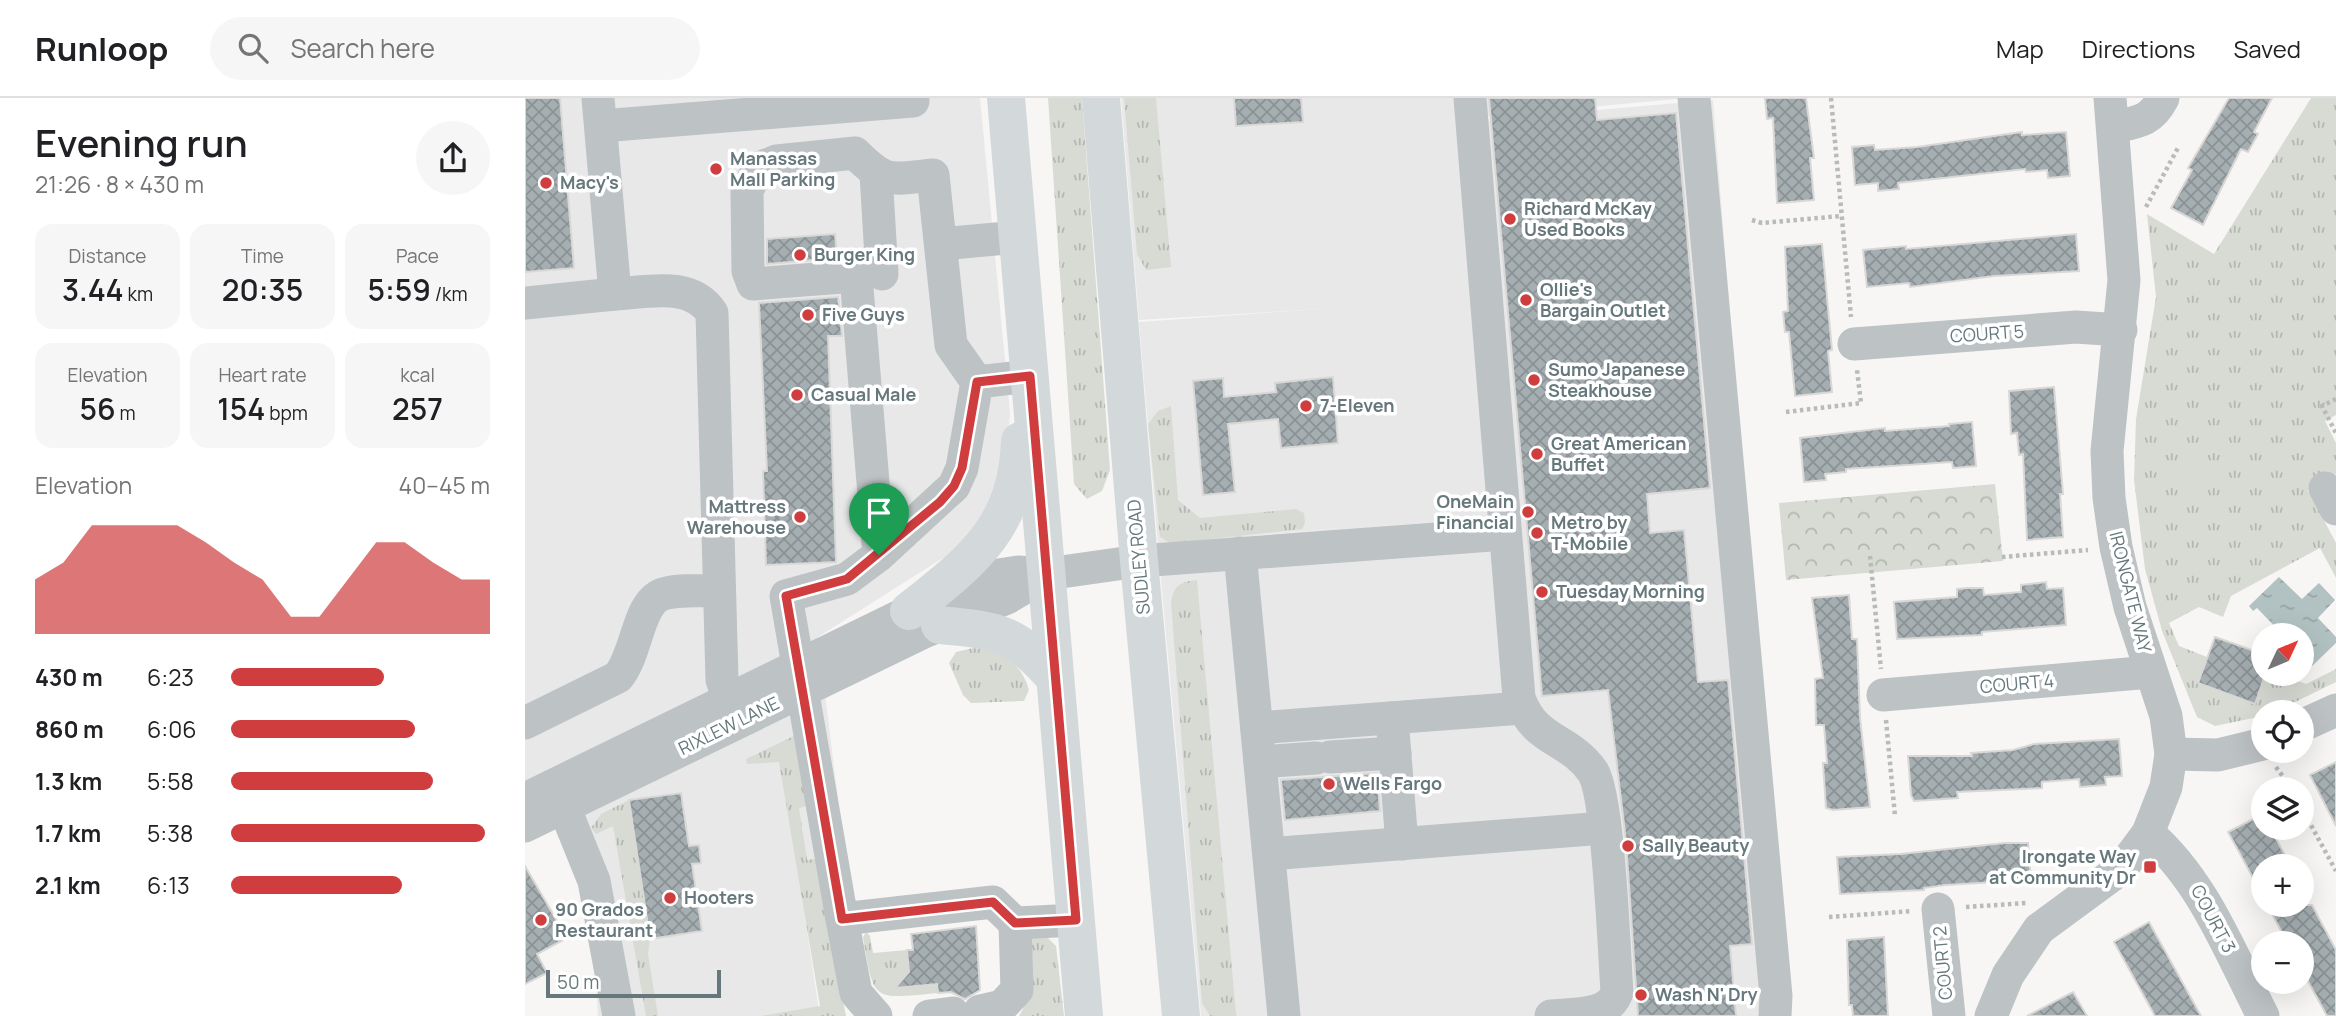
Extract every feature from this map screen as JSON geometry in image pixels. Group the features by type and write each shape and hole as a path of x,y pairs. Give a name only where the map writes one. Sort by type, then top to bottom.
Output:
{"main road":[{"path":"1006,98 1025,324 1026,377 1047,574 1084,1016"},
{"name":"SUDLEY ROAD","path":"1101,98 1139,561 1181,1016"},
{"path":"1026,377 1019,466 1004,517 925,618 1003,634 1028,649 1055,678"}],"street":[{"path":"615,294 599,112 913,101 912,98"},
{"path":"1470,98 1519,698 1536,729 1577,754 1594,774 1600,787 1604,828 1617,992 1614,1002 1602,1011 1551,1016"},
{"path":"1694,98 1776,1016"},
{"path":"2112,113 2145,121 2155,113 2163,98"},
{"name":"IRONGATE WAY","path":"1991,1016 2008,975 2039,929 2122,868 2148,833 2166,787 2171,754 2166,716 2116,547 2109,498 2108,451 2121,330 2124,253 2112,113"},
{"path":"869,275 753,284 748,271 747,190 759,168 777,161 855,153 876,174 888,179 933,176 951,345 977,382 962,468 954,486 879,555 847,579 786,596 856,993 876,1016"},
{"path":"876,174 869,275 879,555"},
{"path":"941,244 1018,237"},
{"path":"525,303 671,290 689,293 704,301 712,313 722,680 732,710"},
{"name":"COURT 5","path":"1854,344 2076,327 2121,330"},
{"path":"977,382 1026,377"},
{"name":"RIXLEW LANE","path":"525,826 559,796 925,618 992,576 1018,572 1047,574 1139,561 1505,534"},
{"path":"1240,553 1284,1016"},
{"path":"525,723 618,677 629,664 647,605 661,595 718,591"},
{"name":"COURT 4","path":"1883,695 2151,672"},
{"path":"1257,728 1523,708"},
{"path":"2314,720 2336,710"},
{"path":"1392,718 1402,844"},
{"path":"1260,762 1395,752"},
{"path":"2171,754 2251,752"},
{"path":"559,796 594,881 619,1016"},
{"name":"RIXLEW LANE","path":"525,799 559,796"},
{"path":"1269,854 1604,828"},
{"name":"COURT 3","path":"2148,833 2171,853 2190,877 2263,1016"},
{"path":"842,919 993,902 1015,923 1017,989 1002,1006 954,1013"},
{"name":"COURT 2","path":"1938,909 1949,1016"},
{"path":"1015,923 1076,920"}],"path":[{"path":"1786,412 1861,403 1831,98"},
{"path":"2120,211 2145,208 2179,146"},
{"path":"1752,220 1762,223 1841,216"},
{"path":"2336,399 2322,407 2336,433"},
{"path":"2002,557 2116,547"},
{"path":"2314,831 2336,872"}],"shaded area":[{"path":"525,98 980,98 1010,413 1004,482 973,539 818,637 839,807 801,890 819,1011 775,1016 598,1016 594,950 568,839 525,780"},
{"path":"1121,98 1454,98 1458,122 1713,100 1786,1016 1201,1016 1158,547 1338,528 1158,545 1139,322 1320,309 1139,320"},
{"path":"1456,98 1688,98 1459,119"}],"green space":[{"path":"1048,98 1082,98 1110,470 1102,491 1087,499 1074,484"},
{"path":"1124,98 1156,98 1171,267 1146,270 1137,254"},
{"path":"2311,98 2336,98 2336,415 2325,421 2336,443 2336,474 2308,490 2336,543 2336,578 2320,548 2231,596 2223,617 2199,607 2169,623 2179,646 2207,657 2199,683 2251,702 2251,718 2215,726 2197,717 2162,631 2145,569 2134,480 2136,419 2156,297 2147,214 2214,254"},
{"path":"1171,406 1178,500 1200,518 1296,509 1304,513 1305,523 1302,529 1175,543 1160,537 1148,424 1158,411"},
{"path":"2212,461 2215,481 2185,486 2181,466"},
{"path":"1995,484 2003,561 1786,580 1779,503"},
{"path":"1197,580 1237,1016 1210,1016 1202,1003 1171,603 1179,586"},
{"path":"973,648 992,651 1015,665 1029,690 1024,701 971,703 963,695 949,663 956,652"},
{"path":"2336,669 2336,682 2299,700 2256,700 2261,686 2314,686 2314,680"},
{"path":"794,736 811,805 799,808 807,860 824,858 829,933 846,1016 761,1016 820,1006 779,762 747,764 746,759"},
{"path":"629,800 650,939 648,954 658,1016 646,1016 613,826 596,834 591,828 601,814"},
{"path":"866,932 870,936 873,953 907,950 909,972 902,980 903,987 937,985 938,993 900,996 880,992 870,974 863,937"},
{"path":"1030,936 1047,937 1056,946 1064,1016 1019,1016 1023,1009"}],"water":[{"path":"2279,577 2302,599 2319,583 2335,600 2318,618 2336,637 2336,643 2314,664 2314,623 2271,623 2257,608 2253,611 2249,606"}],"building":[{"name":"Macy's","path":"525,98 560,98 574,268 525,272"},
{"path":"1234,98 1301,98 1303,122 1236,126"},
{"path":"1489,98 1595,98 1597,120 1676,113 1710,488 1647,494 1650,533 1684,530 1698,682 1728,680 1752,944 1730,946 1736,1016 1638,1016 1626,841 1608,690 1542,696"},
{"path":"1765,98 1806,98 1814,158 1810,158 1814,200 1777,203 1773,118 1767,119"},
{"path":"2229,98 2272,98 2254,132 2258,134 2248,152 2241,149 2203,225 2171,208 2192,170 2188,168"},
{"path":"2022,132 2022,135 2066,132 2070,176 2048,178 2047,170 2026,172 2025,169 1898,183 1899,189 1878,191 1878,183 1855,185 1852,147 1874,145 1875,150 1917,147"},
{"name":"Burger King","path":"835,234 837,258 767,264 767,239"},
{"path":"2076,234 2079,271 1994,276 1910,287 1909,283 1867,287 1863,250 1906,246 1906,249"},
{"path":"1822,244 1832,350 1828,351 1832,392 1795,396 1789,332 1785,332 1783,312 1788,311 1785,247"},
{"path":"838,297 842,336 828,336 836,562 766,565 763,471 767,471 759,303"},
{"path":"1333,377 1338,443 1281,448 1278,419 1228,424 1235,492 1203,495 1193,381 1223,378 1224,397 1276,392 1275,383"},
{"path":"2054,387 2063,494 2060,494 2063,537 2027,540 2023,454 2019,455 2017,433 2011,434 2009,391"},
{"path":"1972,422 1976,466 1953,468 1952,462 1846,469 1846,472 1825,474 1826,480 1804,482 1800,438"},
{"path":"2046,582 2047,589 2063,588 2066,625 1982,632 1982,635 1897,639 1894,602 1957,597 1957,589 1968,588 1983,588 1984,595 2021,592 2021,585"},
{"path":"1849,595 1852,639 1857,639 1860,718 1870,807 1833,810 1826,808 1824,725 1816,725 1815,679 1823,678 1812,598"},
{"path":"2215,637 2251,650 2251,686 2261,686 2256,700 2251,700 2251,703 2198,683"},
{"path":"2119,739 2122,776 2105,777 2106,785 2080,787 2079,779 2042,782 2042,788 1957,792 1958,798 1914,801 1911,795 1908,756 1972,756 1971,753 2013,750 2034,744"},
{"path":"2336,762 2336,826 2314,783 2314,777 2310,775"},
{"name":"Wells Fargo","path":"1377,773 1380,811 1285,820 1281,780"},
{"name":"Hooters","path":"681,793 689,846 699,845 701,863 692,864 702,931 650,939 629,800"},
{"path":"2251,820 2251,840 2277,840 2284,854 2251,854 2251,874 2228,832"},
{"path":"2028,843 2031,880 1945,885 1924,890 1840,894 1837,857 1900,854"},
{"name":"90 Grados Restaurant","path":"525,866 567,938 537,954 547,973 525,984"},
{"path":"2314,909 2336,950 2336,1016 2327,1016 2314,992 2314,931 2281,931 2274,917 2314,917"},
{"path":"2149,922 2201,1016 2155,1016 2114,942"},
{"path":"976,926 980,990 965,999 951,992 938,993 937,984 895,988 909,972 907,950 913,950 911,934"},
{"path":"1884,937 1888,1016 1853,1016 1852,1005 1849,1005 1847,940"},
{"path":"2073,992 2087,1016 2027,1016"}],"place":[{"name":"Manassas Mall Parking","path":"716,169"},
{"name":"Macy's","path":"546,183"},
{"name":"Richard McKay Used Books","path":"1510,219"},
{"name":"Burger King","path":"800,255"},
{"name":"Ollie's Bargain Outlet","path":"1526,300"},
{"name":"Five Guys","path":"808,315"},
{"name":"Sumo Japanese Steakhouse","path":"1534,380"},
{"name":"Casual Male","path":"797,395"},
{"name":"7-Eleven","path":"1306,406"},
{"name":"Great American Buffet","path":"1537,454"},
{"name":"OneMain Financial","path":"1528,512"},
{"name":"Mattress Warehouse","path":"800,517"},
{"name":"Metro by T-Mobile","path":"1537,533"},
{"name":"Tuesday Morning","path":"1542,592"},
{"name":"Wells Fargo","path":"1329,784"},
{"name":"Sally Beauty","path":"1628,846"},
{"name":"Irongate Way at Community Dr","path":"2150,867"},
{"name":"Hooters","path":"670,898"},
{"name":"90 Grados Restaurant","path":"541,920"},
{"name":"Wash N' Dry","path":"1641,995"}],"route":[{"path":"1030,376 1076,920 1015,923 993,902 842,919 786,596 847,579 879,555 940,502 954,486 962,468 977,382 1030,376"}]}
